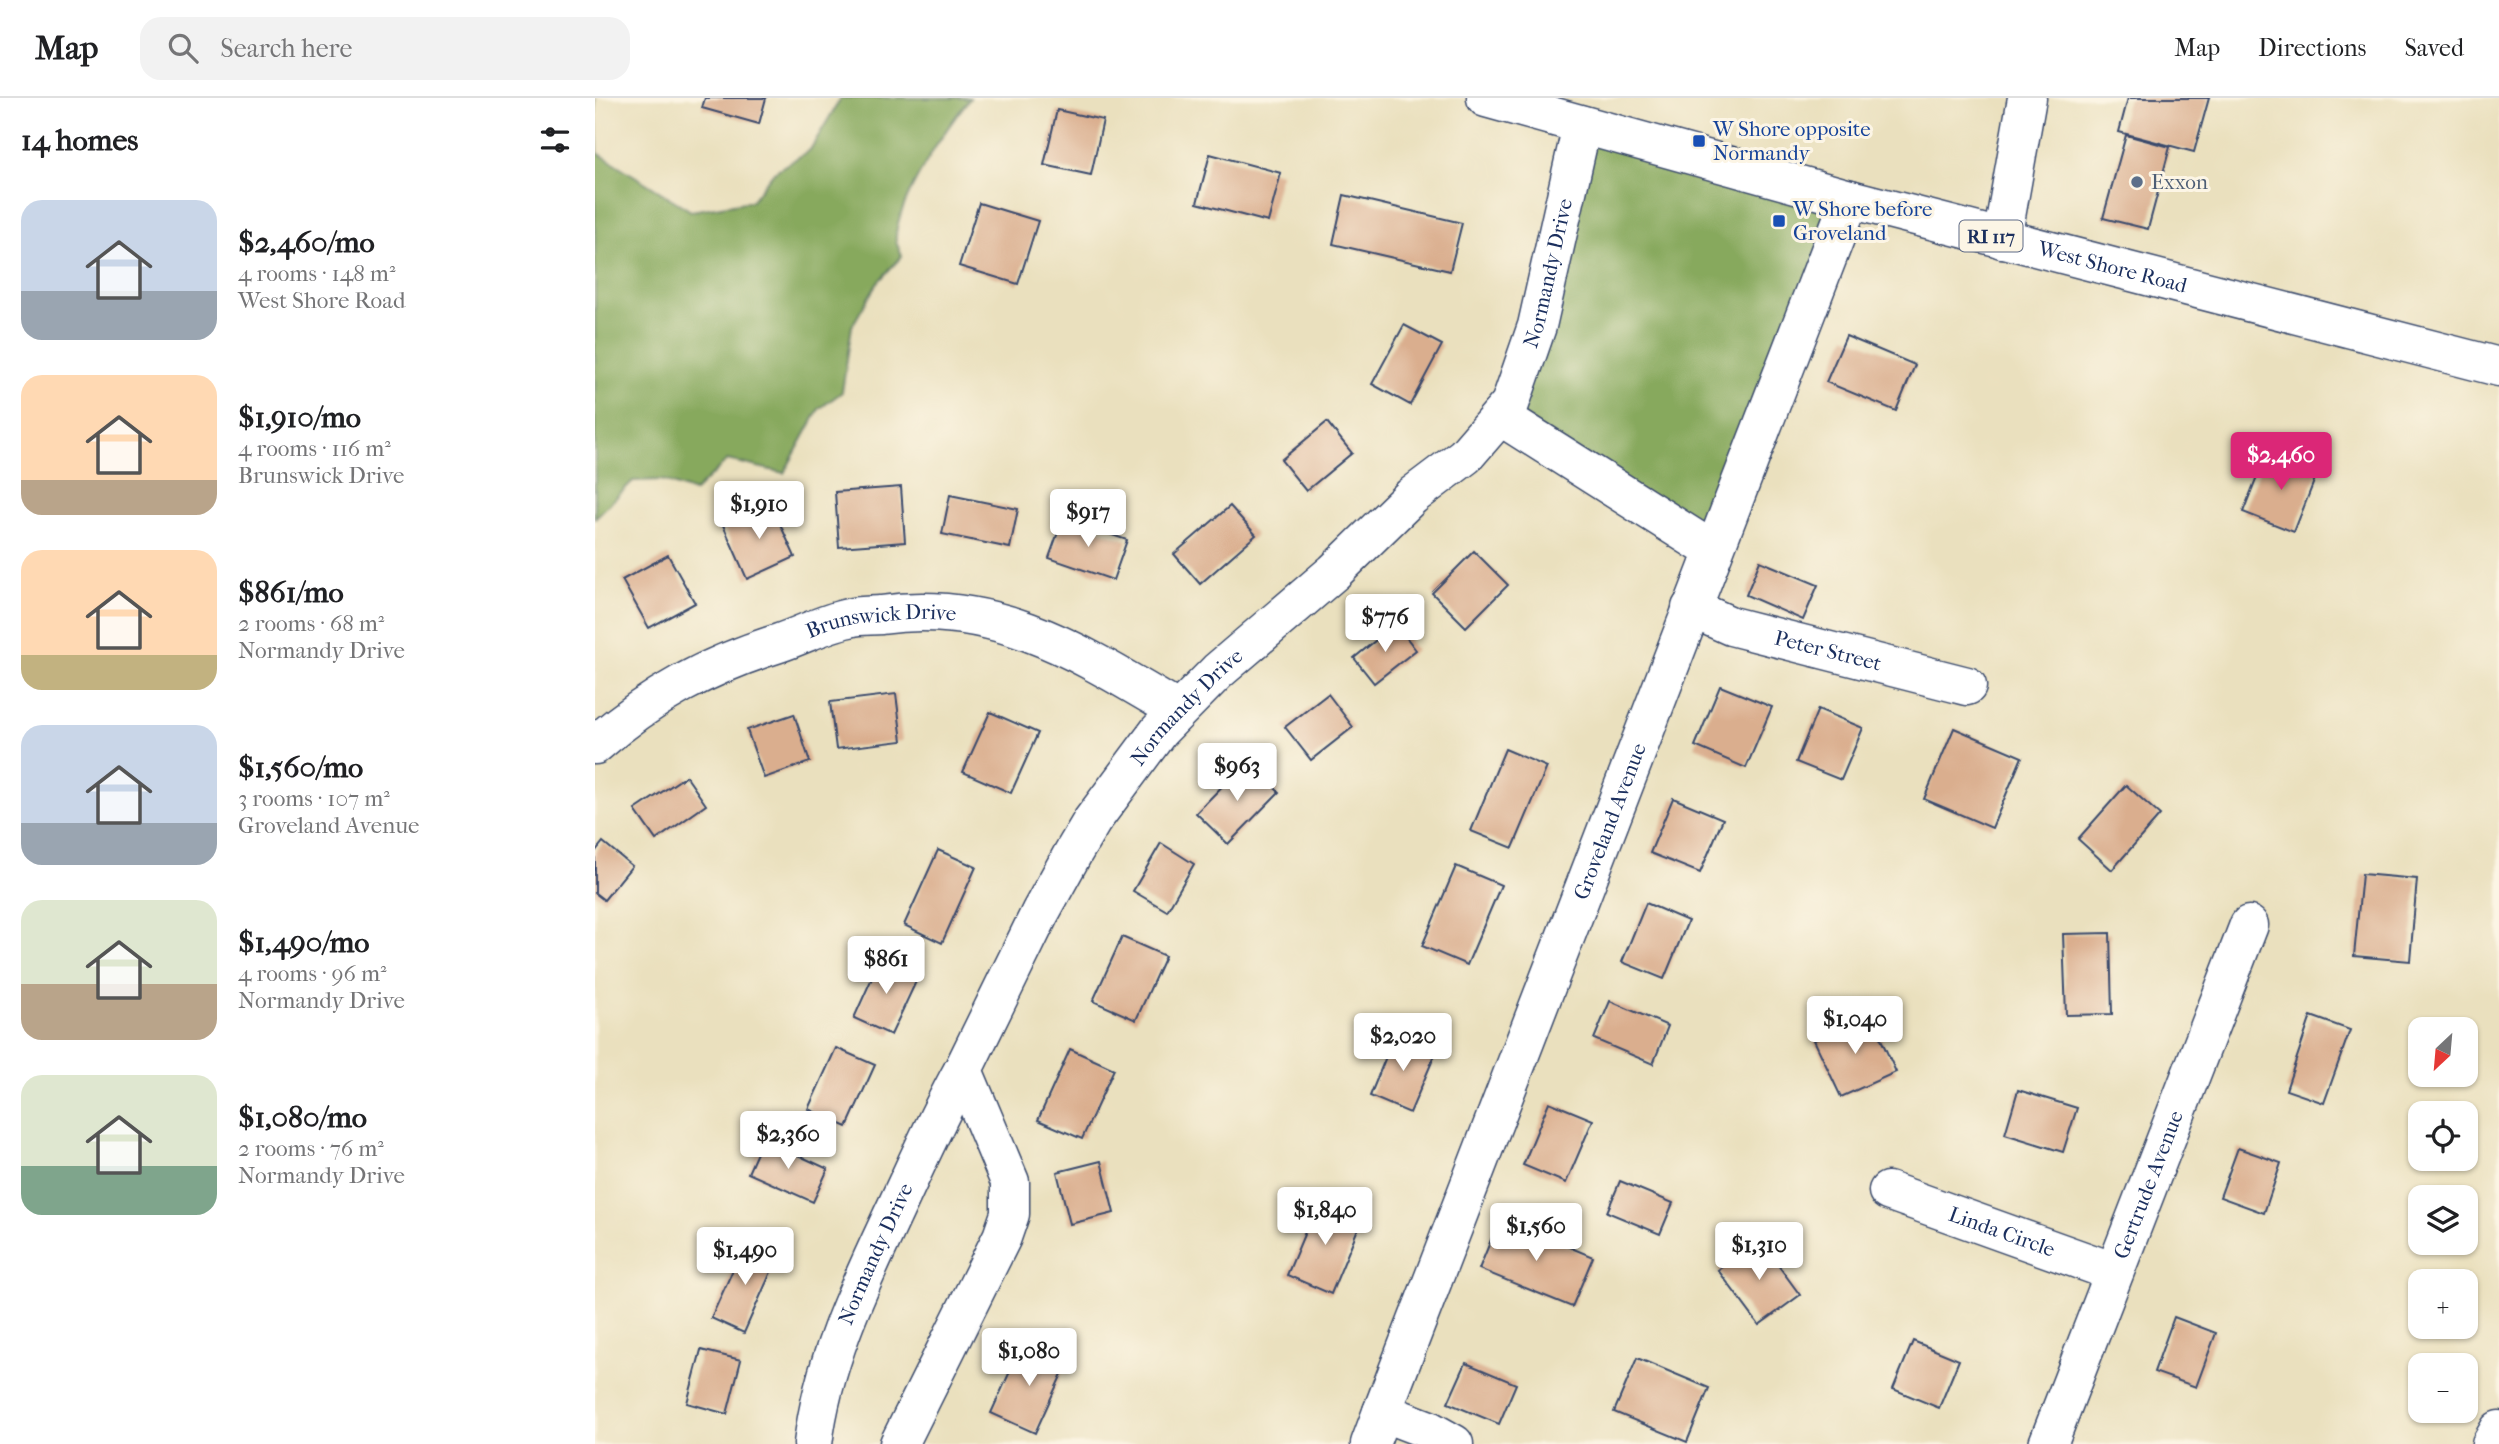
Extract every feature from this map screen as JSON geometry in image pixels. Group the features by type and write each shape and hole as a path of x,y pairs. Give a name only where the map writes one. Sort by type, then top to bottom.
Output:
{"street":[{"name":"West Shore Road","path":"1486,98 1850,199 2499,367"},
{"path":"2002,239 2027,98"},
{"name":"Normandy Drive","path":"813,1444 820,1396 837,1337 914,1162 963,1070 1040,913 1080,842 1140,754 1177,710 1334,572 1412,496 1465,456 1500,416 1515,391 1537,326 1582,125"},
{"name":"Groveland Avenue","path":"1376,1428 1712,550 1850,199"},
{"path":"1500,416 1712,550"},
{"name":"Peter Street","path":"1691,608 1731,626 1967,685"},
{"name":"Brunswick Drive","path":"595,745 626,717 647,703 699,674 747,652 850,617 902,611 975,616 1050,638 1101,664 1177,710"},
{"name":"Gertrude Avenue","path":"2048,1444 2249,925"},
{"path":"899,1444 990,1261 1010,1214 1010,1182 963,1070"},
{"name":"Linda Circle","path":"1888,1191 2114,1272"},
{"path":"1376,1428 1429,1430 1454,1444"},
{"path":"2491,1444 2499,1430"}],"green space":[{"path":"595,98 598,153 691,211 751,201 774,172 810,150 841,98 970,98 936,146 912,187 897,226 896,241 902,256 877,283 852,326 842,392 819,409 784,473 727,460 694,492 662,480 633,481 595,518"},
{"path":"1579,133 1842,199 1714,541 1505,406"}],"building":[{"path":"705,98 766,98 759,124 702,108"},
{"path":"2128,98 2209,98 2194,152 2119,132"},
{"path":"1057,110 1103,120 1091,175 1044,165"},
{"name":"Exxon","path":"2126,135 2170,147 2148,229 2103,218"},
{"path":"1210,154 1281,173 1268,222 1197,203"},
{"path":"1344,195 1462,223 1450,271 1333,244"},
{"path":"979,203 1038,221 1018,284 959,266"},
{"path":"1404,325 1442,345 1410,405 1372,384"},
{"path":"1846,336 1915,365 1896,411 1826,382"},
{"path":"1327,422 1352,453 1306,491 1281,460"},
{"path":"2267,451 2318,471 2294,532 2243,512"},
{"path":"901,487 905,542 839,547 835,492"},
{"path":"950,495 1018,509 1010,548 942,534"},
{"path":"771,504 795,557 747,579 723,525"},
{"path":"1230,506 1256,535 1200,584 1174,554"},
{"path":"1063,518 1127,540 1113,580 1049,558"},
{"path":"1474,551 1508,585 1466,627 1432,593"},
{"path":"668,555 695,603 649,628 622,580"},
{"path":"1760,561 1818,585 1803,620 1746,595"},
{"path":"1396,624 1416,650 1374,683 1354,658"},
{"path":"1720,686 1772,707 1746,768 1695,746"},
{"path":"896,694 902,741 836,749 830,702"},
{"path":"1328,694 1353,727 1311,760 1285,727"},
{"path":"1818,709 1863,728 1841,780 1796,762"},
{"path":"990,712 1038,733 1011,793 963,772"},
{"path":"794,714 810,762 764,778 747,730"},
{"path":"1954,728 2022,757 1992,828 1924,799"},
{"path":"1505,749 1547,767 1513,848 1471,831"},
{"path":"1247,761 1279,792 1228,844 1196,813"},
{"path":"686,776 706,805 656,840 635,810"},
{"path":"2126,785 2160,815 2112,870 2078,839"},
{"path":"1673,798 1723,819 1700,873 1650,853"},
{"path":"603,842 632,866 604,900 595,893 595,852"},
{"path":"1161,843 1194,864 1167,911 1133,891"},
{"path":"938,850 976,867 942,943 904,925"},
{"path":"1456,866 1501,885 1467,965 1422,946"},
{"path":"2362,874 2417,879 2410,961 2354,956"},
{"path":"1646,903 1688,921 1664,979 1622,962"},
{"path":"2110,933 2112,1014 2066,1015 2063,934"},
{"path":"1122,937 1165,956 1136,1020 1093,1001"},
{"path":"881,958 919,975 891,1035 854,1018"},
{"path":"1610,1001 1668,1026 1653,1064 1594,1039"},
{"path":"1870,1015 1896,1072 1841,1097 1814,1040"},
{"path":"2311,1016 2350,1030 2324,1103 2286,1090"},
{"path":"1396,1032 1437,1050 1410,1113 1370,1096"},
{"path":"836,1048 875,1065 847,1127 808,1109"},
{"path":"1070,1049 1114,1069 1082,1139 1038,1120"},
{"path":"2018,1090 2077,1108 2063,1152 2005,1134"},
{"path":"1549,1102 1593,1120 1566,1183 1523,1165"},
{"path":"763,1139 828,1169 813,1202 748,1173"},
{"path":"2238,1148 2281,1163 2264,1213 2220,1197"},
{"path":"1101,1161 1114,1213 1070,1224 1057,1172"},
{"path":"1620,1181 1673,1203 1660,1234 1607,1212"},
{"path":"1318,1201 1362,1219 1331,1294 1287,1275"},
{"path":"1500,1218 1593,1257 1572,1307 1479,1269"},
{"path":"1759,1239 1800,1295 1759,1325 1718,1270"},
{"path":"746,1241 778,1256 744,1333 711,1318"},
{"path":"2174,1317 2216,1333 2196,1387 2154,1372"},
{"path":"1913,1341 1959,1360 1939,1408 1893,1389"},
{"path":"1023,1343 1067,1363 1035,1433 991,1413"},
{"path":"701,1350 741,1360 727,1414 687,1403"},
{"path":"1637,1358 1709,1388 1687,1442 1614,1412"},
{"path":"1466,1363 1516,1384 1499,1424 1448,1403"}],"place":[{"name":"W Shore opposite Normandy","path":"1699,141"},
{"name":"Exxon","path":"2137,182"},
{"name":"W Shore before Groveland","path":"1779,221"}]}
